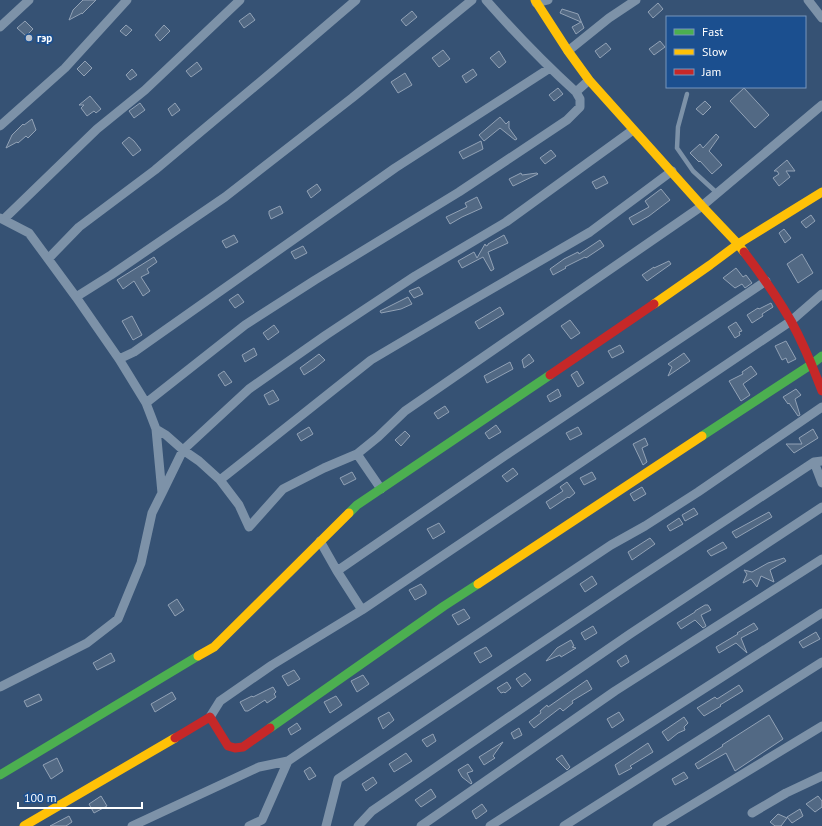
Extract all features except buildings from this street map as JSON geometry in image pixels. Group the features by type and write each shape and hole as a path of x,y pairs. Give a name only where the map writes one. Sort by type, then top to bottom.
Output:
{"street":[{"path":"0,27 28,0"},
{"path":"0,126 66,68 127,0"},
{"path":"162,493 156,429 146,403 119,359 29,233 2,218 97,129 145,90 240,0"},
{"path":"48,259 79,227 155,170 356,0"},
{"path":"76,297 111,275 225,197 352,98 472,0"},
{"path":"146,403 245,325 315,280 459,192 567,120 580,107 580,99 576,92 550,68 486,0"},
{"path":"548,0 536,2 589,80 738,244 766,281 791,321 812,364 822,391"},
{"path":"568,51 608,18 636,0"},
{"path":"808,0 822,18"},
{"path":"119,359 134,352 394,168 550,68"},
{"path":"576,92 589,80"},
{"path":"156,429 199,461 220,480 239,505 249,527 283,489 324,468 357,454 378,437 405,411 702,206 822,106"},
{"path":"0,687 87,643 118,619 141,563 152,513 184,450 249,389 326,335 415,276 506,222 633,130"},
{"path":"220,480 371,360 590,232 672,171"},
{"path":"0,775 214,647 357,505 637,316 738,244 822,192"},
{"path":"337,571 509,453 766,281"},
{"path":"24,826 210,717 220,701 272,665 362,610 791,321 822,294"},
{"path":"210,717 228,746 235,748 243,747 444,606 822,356"},
{"path":"132,826 259,767 288,762 610,545 644,526 698,492 822,407"},
{"path":"357,454 381,489"},
{"path":"326,826 338,779 625,586 818,462 822,484"},
{"path":"358,826 372,811 630,634 822,507"},
{"path":"320,541 362,610"},
{"path":"421,826 615,691 822,559"},
{"path":"490,826 822,613"},
{"path":"564,826 822,662"},
{"path":"657,826 822,726"},
{"path":"249,826 262,820 288,762"},
{"path":"752,813 786,793 822,776"}],"lane":[{"path":"687,94 678,127 677,148 693,171 717,193"}],"traffic: fast":[{"path":"702,436 822,356"},
{"path":"349,513 357,505 550,375"},
{"path":"270,728 444,606 478,584"},
{"path":"0,775 198,656"}],"traffic: slow":[{"path":"535,0 589,80 744,252"},
{"path":"654,304 738,244 822,192"},
{"path":"478,584 702,436"},
{"path":"198,656 214,647 349,513"},
{"path":"24,826 175,738"}],"traffic: jam":[{"path":"744,252 769,286 791,321 808,355 822,391"},
{"path":"550,375 654,304"},
{"path":"175,738 210,717 228,746 235,748 243,747 270,728"}],"place":[{"name":"гэр","path":"29,38"}]}
